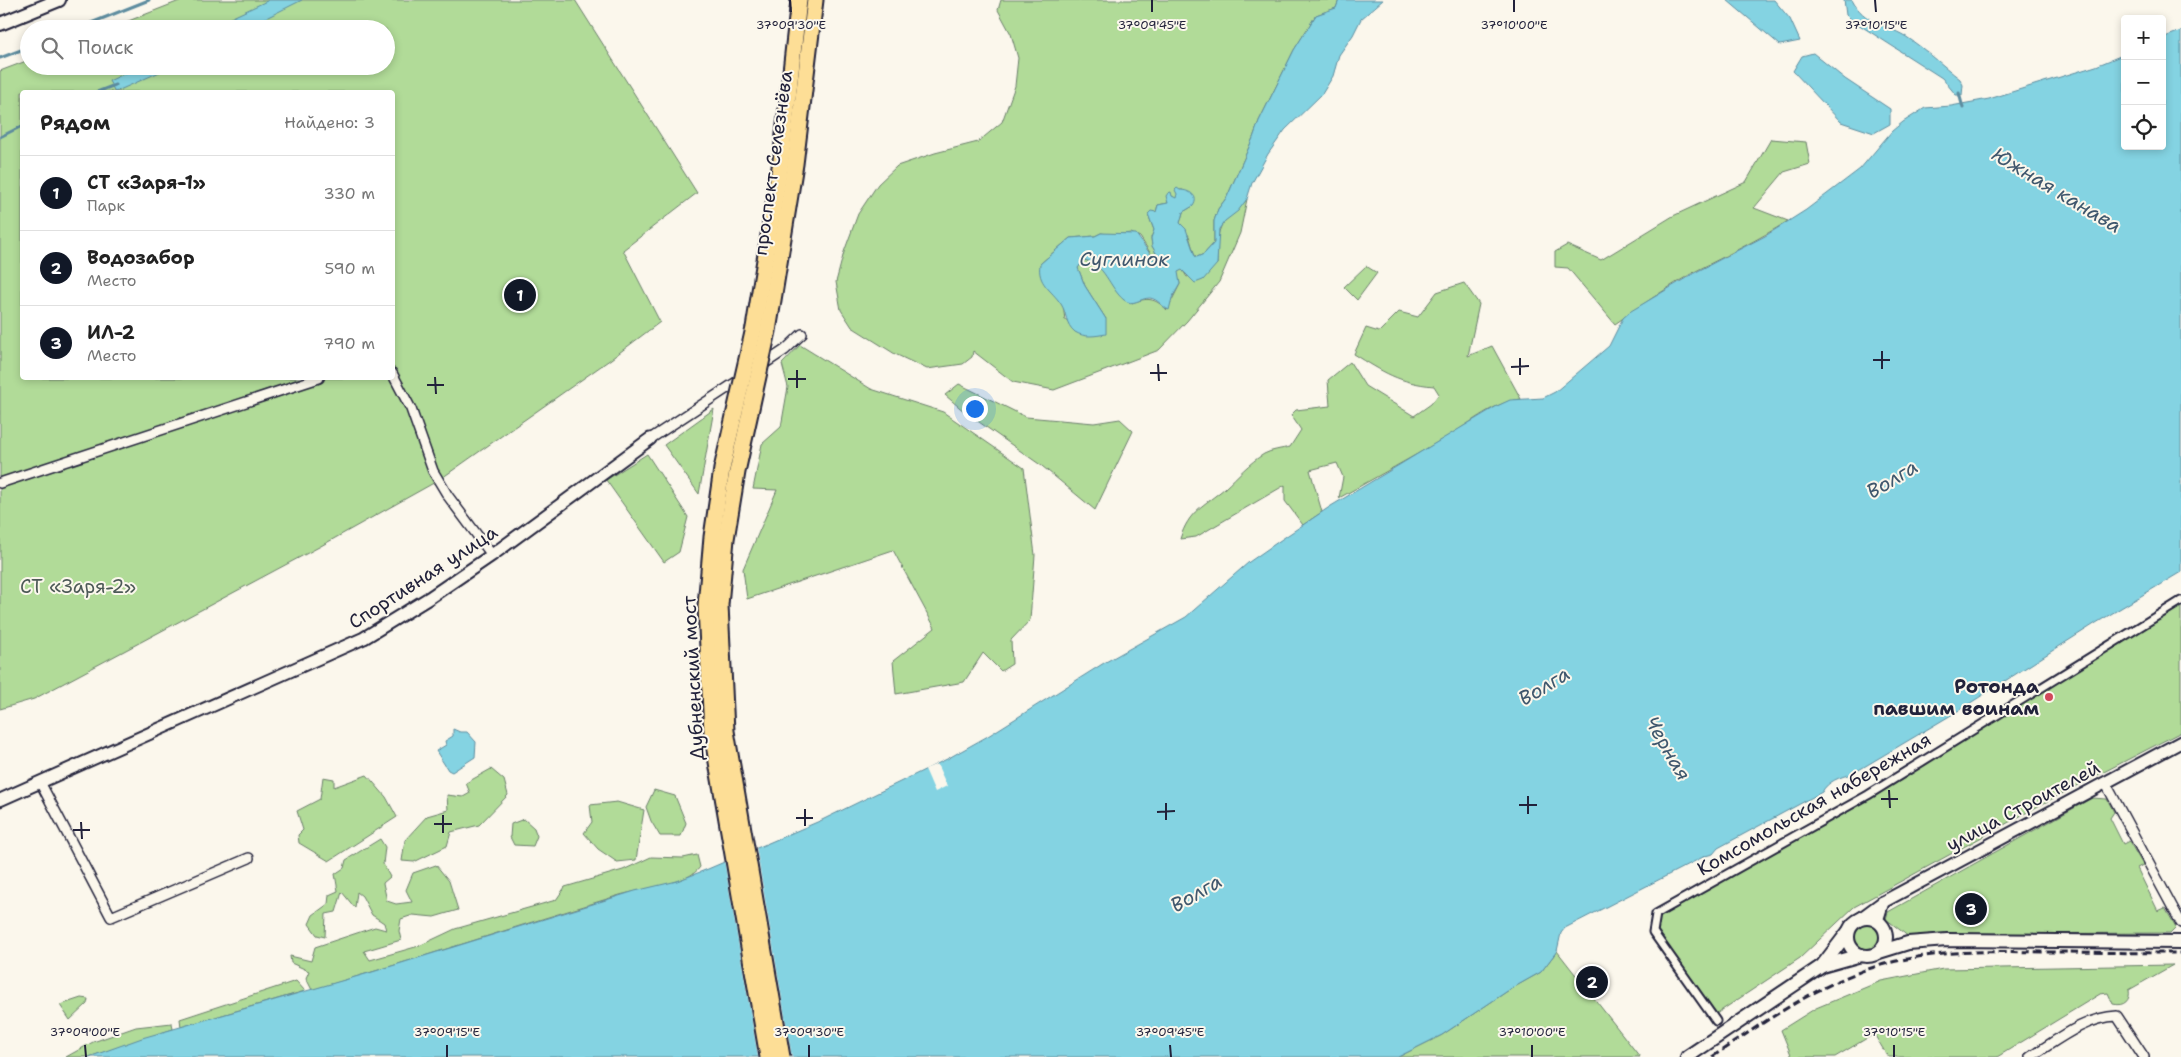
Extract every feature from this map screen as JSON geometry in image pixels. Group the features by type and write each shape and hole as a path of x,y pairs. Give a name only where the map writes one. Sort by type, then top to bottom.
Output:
{"main road":[{"path":"0,24 59,0"},
{"name":"проспект Селезнёва","path":"761,329 799,0"},
{"name":"проспект Селезнёва","path":"761,329 795,164 815,0"},
{"name":"Дубненский мост","path":"761,329 722,470 712,537 706,606 712,733 768,1057"},
{"name":"Дубненский мост","path":"761,329 726,539 720,605 726,731 782,1057"},
{"path":"1908,943 1866,917 1850,926 1847,938 1851,949 1861,955 1868,956 1908,943 1947,940 2181,942"},
{"path":"1879,952 1885,942 1881,925"},
{"path":"1822,966 1848,932"},
{"path":"1687,1057 1822,966 1861,955"}],"street":[{"name":"Спортивная улица","path":"0,800 364,638 429,598 650,439 785,350 802,334"},
{"path":"395,379 410,408 433,470 448,496 492,554"},
{"path":"0,483 313,380"},
{"name":"Комсомольская набережная","path":"1716,1021 1653,932 1656,914 1868,795 2181,601"},
{"name":"улица Строителей","path":"1860,919 1883,902 2181,742"},
{"path":"40,782 111,917 249,858"},
{"path":"2105,782 2181,923"},
{"path":"1881,925 1883,902"},
{"path":"2030,1057 2078,1028 2104,1016 2116,1016 2144,1057"}],"green space":[{"name":"СТ «Заря-2»","path":"182,0 575,0 697,193 623,250 660,322 611,359 439,480 319,547 34,699 0,709 0,71 20,63 20,75 395,75 395,20 131,20"},
{"path":"1001,0 1339,0 1336,8 1316,15 1294,50 1259,121 1227,197 1218,209 1214,221 1214,243 1204,254 1195,256 1189,236 1180,223 1183,212 1193,206 1183,190 1180,190 1176,199 1172,196 1168,203 1158,205 1156,212 1148,214 1154,230 1151,238 1152,246 1160,260 1159,262 1156,262 1140,237 1131,233 1114,235 1101,233 1095,236 1070,238 1040,264 1063,305 1065,320 1106,319 1085,286 1078,268 1084,260 1095,263 1132,303 1147,299 1159,303 1167,310 1180,284 1177,272 1182,269 1187,277 1217,264 1218,236 1221,226 1247,199 1240,233 1219,282 1187,321 1159,350 1054,390 1013,382 973,351 972,357 963,364 927,369 895,354 852,327 841,310 836,282 844,252 858,214 878,184 897,166 935,153 978,142 1002,122 1015,86 1018,58 1011,34 998,10"},
{"path":"1771,139 1806,142 1810,164 1784,172 1754,208 1788,221 1696,271 1655,296 1615,324 1568,268 1555,267 1555,252 1567,245 1601,260 1673,216 1746,182"},
{"path":"1366,266 1377,273 1357,300 1344,287"},
{"path":"1464,283 1479,304 1468,356 1492,346 1521,399 1492,408 1436,443 1339,498 1343,477 1337,463 1310,470 1322,512 1303,525 1285,501 1285,485 1196,537 1180,539 1188,521 1198,509 1225,488 1253,461 1267,453 1290,447 1301,430 1291,415 1296,410 1330,406 1328,380 1350,362 1365,386 1414,416 1431,404 1439,394 1434,386 1422,385 1392,376 1354,354 1366,328 1379,332 1399,312 1418,317 1437,292"},
{"path":"800,345 871,389 943,412 1024,468 1035,555 1030,620 1011,640 1012,664 1001,671 983,653 964,682 896,694 893,661 935,628 893,550 747,599 743,569 777,490 753,489 762,444 781,427 788,387 782,364"},
{"path":"959,384 1026,417 1094,423 1120,419 1133,431 1095,510 1042,466 966,413 945,395"},
{"path":"714,409 699,494 664,445"},
{"path":"647,454 688,517 679,552 664,562 606,480"},
{"path":"2181,605 2181,732 2044,803 1854,907 1800,958 1716,1014 1657,931 1660,917"},
{"path":"491,769 504,780 508,795 479,825 451,832 447,846 414,862 402,861 405,840 427,816 448,810 447,795 463,797 470,793 466,783"},
{"path":"367,775 386,797 397,817 329,861 299,843 298,835 303,830 297,811 320,799 323,777 334,779 334,787"},
{"path":"654,790 675,796 686,823 681,836 660,836 651,821 646,807"},
{"path":"2092,798 2107,799 2114,812 2110,818 2123,844 2129,841 2143,865 2137,868 2158,911 2165,908 2176,927 2170,933 1946,934 1909,937 1886,919 1888,912"},
{"path":"617,802 644,810 636,860 617,862 598,849 584,833 592,822 590,805"},
{"path":"524,819 534,828 537,836 533,846 514,845 510,837 511,824"},
{"path":"380,839 385,847 383,864 390,877 383,883 387,901 396,904 412,902 406,890 413,873 436,865 449,881 458,910 434,917 413,915 401,919 399,931 401,940 364,951 370,960 419,946 455,929 556,900 565,887 623,870 651,857 683,858 697,855 700,867 686,878 675,882 620,895 312,990 306,978 309,971 291,963 290,956 311,961 315,947 375,927 386,930 384,923 372,915 362,896 357,892 355,908 342,892 336,912 326,914 325,937 317,935 309,924 313,915 328,904 329,895 338,891 335,874 344,868 346,860"},
{"path":"1867,923 1877,927 1881,937 1877,947 1867,951 1857,947 1853,937 1857,927"},
{"path":"1557,951 1640,1057 1398,1057 1442,1035 1509,990 1541,972"},
{"path":"2173,965 2129,990 2128,1000 2123,1004 2113,1004 2108,993 2100,994 1997,1057 1888,1057 1874,1034 1835,1057 1792,1057 1781,1030 1816,1008 1881,981 1943,969"},
{"path":"296,981 305,991 181,1027 180,1019"},
{"path":"81,998 88,999 87,1004 70,1020 60,1005"},
{"path":"172,1023 173,1029 89,1057 66,1057 93,1042 136,1027"}],"water":[{"path":"269,0 302,0 262,20 226,20"},
{"name":"Суглинок","path":"1339,0 1383,0 1361,19 1353,35 1339,55 1333,76 1322,94 1285,130 1268,154 1252,183 1247,199 1238,211 1225,221 1219,229 1217,264 1203,280 1195,283 1182,270 1178,272 1180,284 1172,298 1169,310 1150,298 1127,302 1119,295 1097,266 1084,260 1078,268 1085,286 1106,319 1106,334 1086,336 1075,332 1069,326 1063,307 1043,281 1040,264 1070,238 1095,236 1101,233 1136,234 1156,262 1159,262 1160,260 1152,246 1151,238 1154,230 1148,214 1151,211 1156,212 1158,205 1168,203 1166,196 1168,193 1171,192 1172,196 1176,198 1175,190 1177,188 1190,192 1195,199 1193,206 1183,212 1180,223 1186,229 1195,256 1204,254 1214,243 1214,221 1218,209 1227,197 1259,121 1294,50 1316,15 1336,8"},
{"path":"1727,0 1774,0 1790,19 1800,41 1780,45"},
{"path":"1844,0 1852,0 1862,14 1905,36 1926,51 1960,79 1963,85 1962,95 1956,95 1942,78 1850,19 1846,15"},
{"path":"2181,31 2181,572 2096,623 1953,714 1852,774 1831,782 1822,792 1718,848 1713,854 1705,856 1565,928 1561,933 1557,951 1541,972 1509,990 1442,1035 1398,1057 89,1057 142,1038 369,973 635,891 677,881 822,820 947,759 988,736 1104,663 1186,617 1249,562 1331,506 1497,406 1510,400 1543,398 1555,392 1609,346 1623,318 1631,311 1696,272 1765,236 1806,210 1860,169 1892,131 1925,108 1951,106 1989,99 2096,66 2121,56 2121,150 2166,150 2166,37"},
{"path":"1813,53 1845,79 1890,109 1890,124 1874,133 1841,122 1793,71 1802,56"},
{"path":"122,75 153,75 119,90 114,90 109,81"},
{"path":"453,729 467,732 476,742 475,757 452,772 448,770 436,751 446,745 445,741 453,736"}],"pier":[{"path":"937,764 947,786 935,792 925,769"},
{"path":"756,846 792,1057 758,1057 724,860"}],"waterway":[{"name":"Южная канава","path":"99,20 149,0"},
{"name":"Южная канава","path":"0,58 20,50"},
{"path":"102,90 115,85"},
{"name":"Южная канава","path":"1959,93 1963,108"},
{"path":"0,137 20,127"}],"railway":[{"path":"1712,1057 1800,1000 1838,981 1879,965 1925,956 1973,952 2181,953"}],"place":[{"name":"СТ «Заря-1»","path":"520,295"},
{"name":"Ротонда павшим воинам","path":"2049,697"},
{"name":"ИЛ-2","path":"1971,909"},
{"name":"Водозабор","path":"1592,982"}],"water label":[{"name":"Волга","path":"1892,479"},
{"name":"Волга","path":"1544,686"},
{"name":"Черная","path":"1668,748"},
{"name":"Волга","path":"1196,893"}]}
